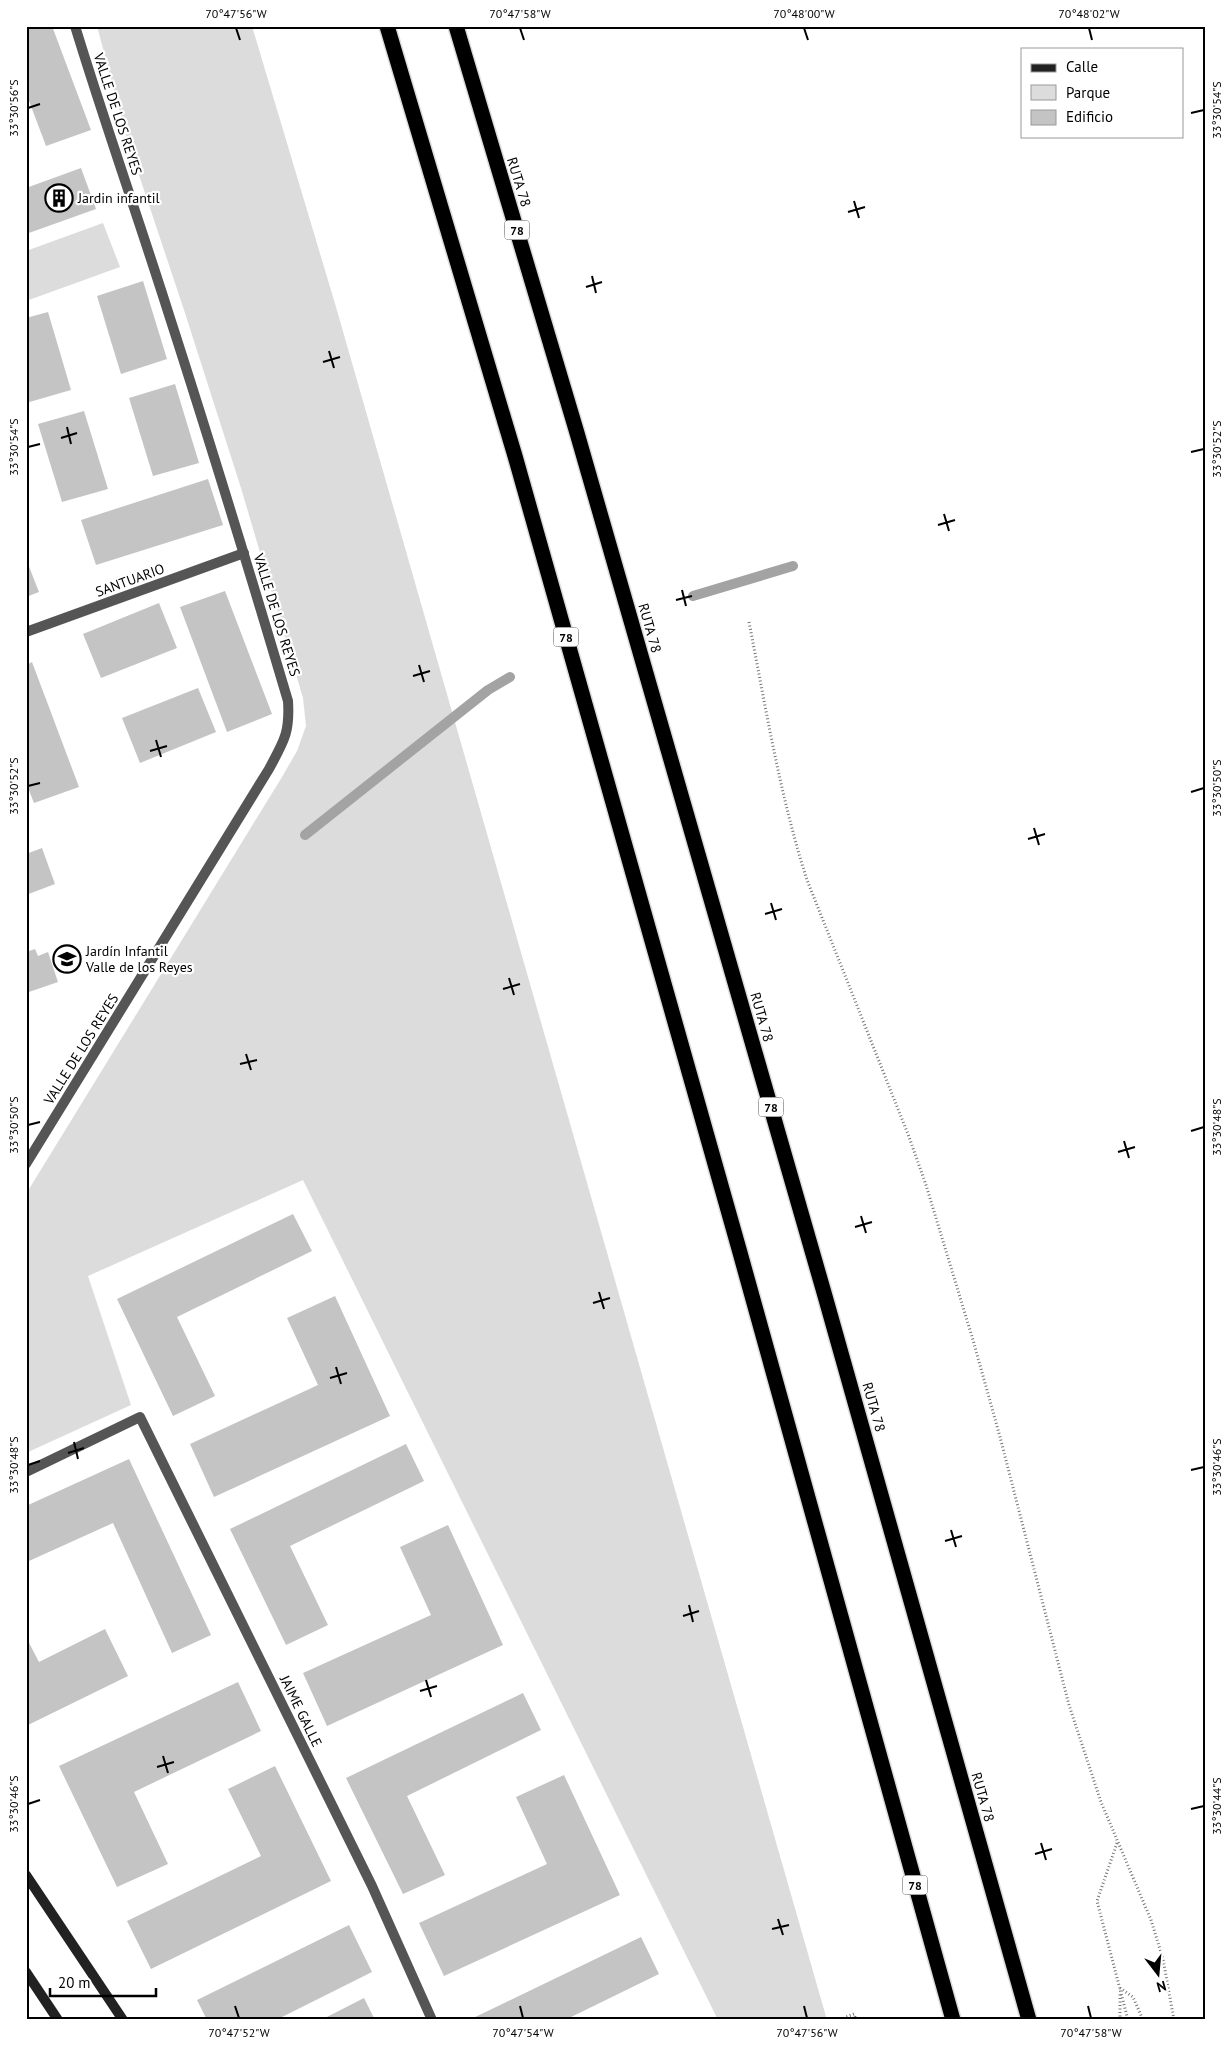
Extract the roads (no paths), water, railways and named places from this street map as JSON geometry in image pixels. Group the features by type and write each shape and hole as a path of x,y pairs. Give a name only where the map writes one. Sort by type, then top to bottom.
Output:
{"highway":[{"name":"78","path":"387,26 523,485 740,1249 953,2020"},
{"name":"RUTA 78","path":"456,26 585,462 812,1248 1029,2020"}],"main road":[{"path":"26,1875 123,2020"},
{"path":"26,1972 58,2020"}],"street":[{"name":"VALLE DE LOS REYES","path":"26,1164 283,744 290,724 288,701 244,554 170,315 112,144 75,26"},
{"name":"SANTUARIO","path":"26,632 244,554"},
{"name":"JAIME GALLE","path":"26,1472 140,1417 372,1886 432,2020"}],"waterway":[{"path":"693,596 793,566"},
{"path":"305,835 488,690 510,677"}],"place":[{"name":"Jardin infantil","path":"59,198"},
{"name":"Jardín Infantil Valle de los Reyes","path":"67,959"}]}
